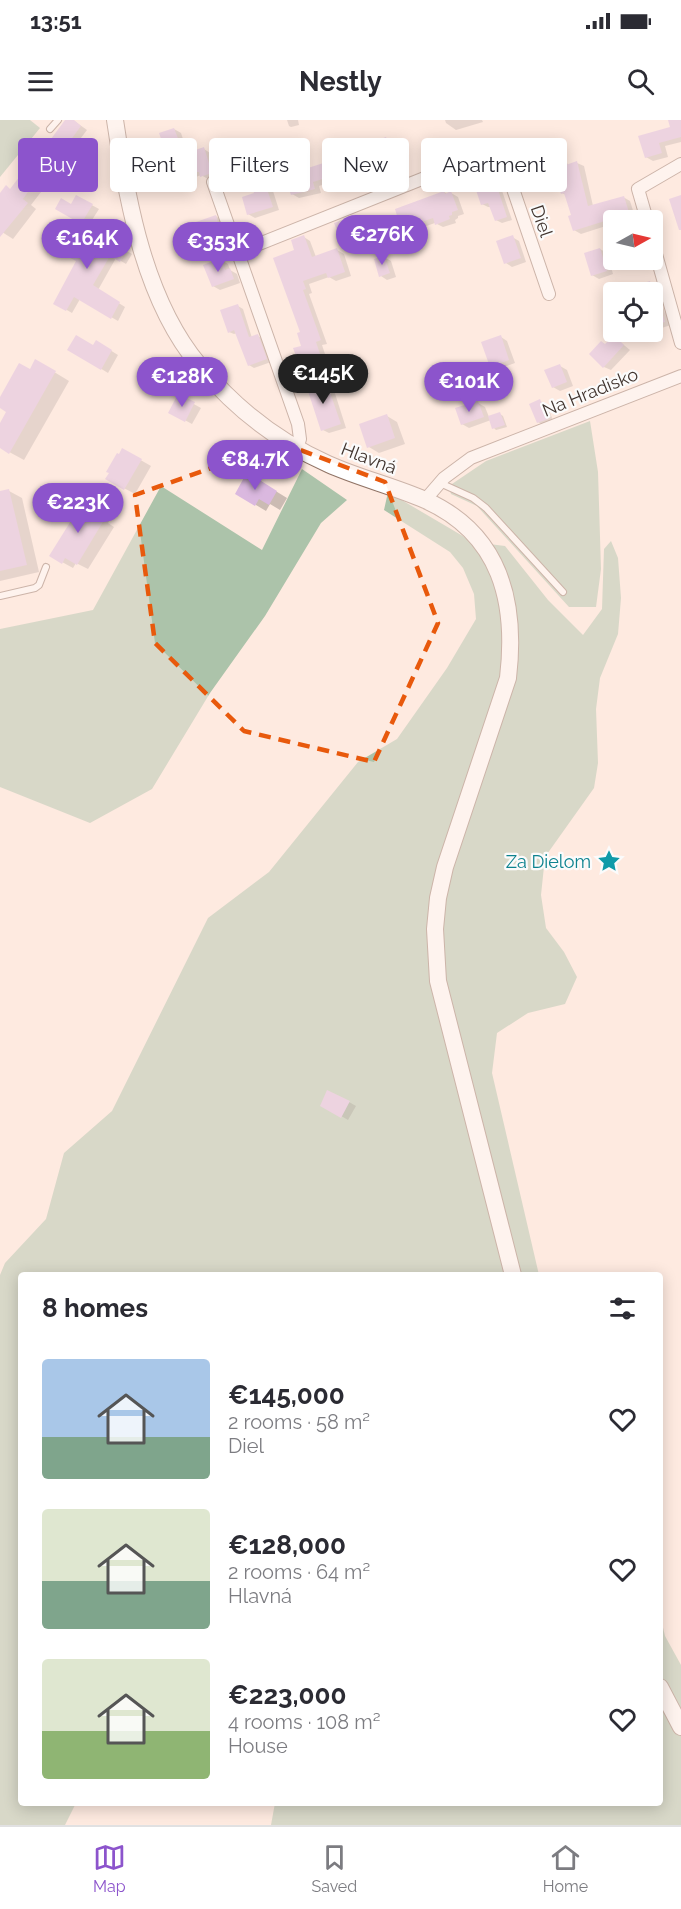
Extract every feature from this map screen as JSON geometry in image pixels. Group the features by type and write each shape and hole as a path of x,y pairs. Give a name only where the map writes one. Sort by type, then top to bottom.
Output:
{"street":[{"name":"Hlavná","path":"115,120 126,185 141,243 175,333 199,365 225,392 269,430 297,448 328,464 425,500 446,511 480,542 493,561 502,581 507,598 512,647 508,678 445,867 438,898 435,929 438,981 512,1272"},
{"name":"Diel","path":"239,252 442,171 500,151 549,294"},
{"path":"644,210 638,189 681,164"},
{"path":"217,192 298,424 300,439 297,448"},
{"path":"661,270 681,342"},
{"name":"Na Hradisko","path":"425,500 439,483 471,458 681,376"},
{"path":"663,1693 681,1727"}],"lane":[{"path":"50,129 58,120"},
{"path":"439,483 473,498 486,508 563,592"},
{"path":"0,596 35,588 39,585 46,567"}],"highlighted area":[{"path":"282,443 385,482 438,623 374,762 244,731 155,643 135,495"}],"green space":[{"path":"0,120 30,120 40,128 32,138 18,138 18,155 0,177"},
{"path":"590,421 598,472 601,569 596,607 569,607 477,506 451,494 449,486 486,461"},
{"path":"302,469 347,500 321,523 265,616 210,693 152,789 90,823 0,787 0,629 93,610 161,486 262,550"},
{"path":"388,492 473,542 505,546 548,600 583,635 602,609 604,549 611,541 618,558 621,598 618,634 600,678 596,709 598,763 594,788 545,857 541,895 546,928 564,952 577,977 565,1004 528,1013 497,1033 492,1073 538,1272 18,1272 18,1806 74,1806 65,1825 0,1825 0,1275 5,1263 46,1219 64,1153 112,1111 208,918 269,872 358,762 397,739 447,668 476,619 474,594 463,568 450,552 384,510"},
{"path":"663,1628 665,1636 681,1665 681,1825 271,1825 274,1806 663,1806"}],"building":[{"path":"65,120 74,120 81,126 72,138 52,138"},
{"path":"668,120 681,120 681,137 659,143 662,153 645,158 638,136 670,127"},
{"path":"174,128 178,138 161,138 159,133"},
{"path":"204,147 209,163 209,174 200,177 197,172 197,149"},
{"path":"577,161 588,206 624,196 628,210 603,210 603,222 573,231 564,193 560,192 567,192 567,165"},
{"path":"322,163 322,179 313,182 315,189 310,190 310,167"},
{"path":"18,179 18,192 28,192 23,199 28,203 0,237 0,193 6,185 10,189"},
{"path":"268,192 273,207 247,215 242,197"},
{"path":"441,192 445,194 451,192 458,210 452,212 450,219 435,225 433,218 401,229 395,209"},
{"path":"477,192 499,192 507,217 495,221 488,203 481,205"},
{"path":"76,195 93,204 81,224 55,209 61,198 71,204"},
{"path":"681,195 681,230 679,230 669,199"},
{"path":"216,215 221,235 201,243 193,223"},
{"path":"374,216 380,234 362,240 355,222"},
{"path":"345,219 351,234 340,238 334,223"},
{"path":"83,224 127,250 120,262 110,256 93,285 120,302 111,319 74,297 66,311 53,304 76,261 45,245 52,234 71,245"},
{"path":"304,235 312,257 337,248 345,272 328,278 326,273 303,281 306,289 303,290 321,340 316,342 320,354 298,361 293,348 301,346 297,333 300,332 273,258 294,250 291,240"},
{"path":"513,235 521,258 504,264 496,241"},
{"path":"600,248 603,270 607,271 591,276 584,253"},
{"path":"384,256 390,273 379,277 374,259"},
{"path":"221,258 225,270 230,268 234,279 212,287 203,265"},
{"path":"238,304 249,337 258,334 267,359 248,366 234,330 228,333 220,310"},
{"path":"76,335 93,345 96,340 112,350 101,370 67,350"},
{"path":"501,335 509,360 490,367 481,342"},
{"path":"601,341 605,344 621,342 624,345 603,368 589,354"},
{"path":"35,359 56,371 9,454 0,448 0,423 6,412 0,408 0,397 19,363 30,369"},
{"path":"560,364 567,382 552,388 544,370"},
{"path":"325,378 341,424 321,431 306,385"},
{"path":"178,394 195,402 185,422 168,413"},
{"path":"540,399 548,419 537,423 529,404"},
{"path":"478,401 484,417 461,425 455,408"},
{"path":"500,412 505,425 492,429 488,416"},
{"path":"387,414 395,438 367,448 359,424"},
{"path":"122,448 142,459 124,490 105,479 109,473 106,472"},
{"path":"247,472 277,491 269,505 259,499 255,506 235,494"},
{"path":"9,489 27,565 0,571 0,491"},
{"path":"84,500 102,511 98,516 104,520 77,565 65,558 62,564 49,556"},
{"path":"327,1090 350,1101 341,1118 320,1106"}],"place":[{"name":"Za Dielom","path":"609,861"}]}
